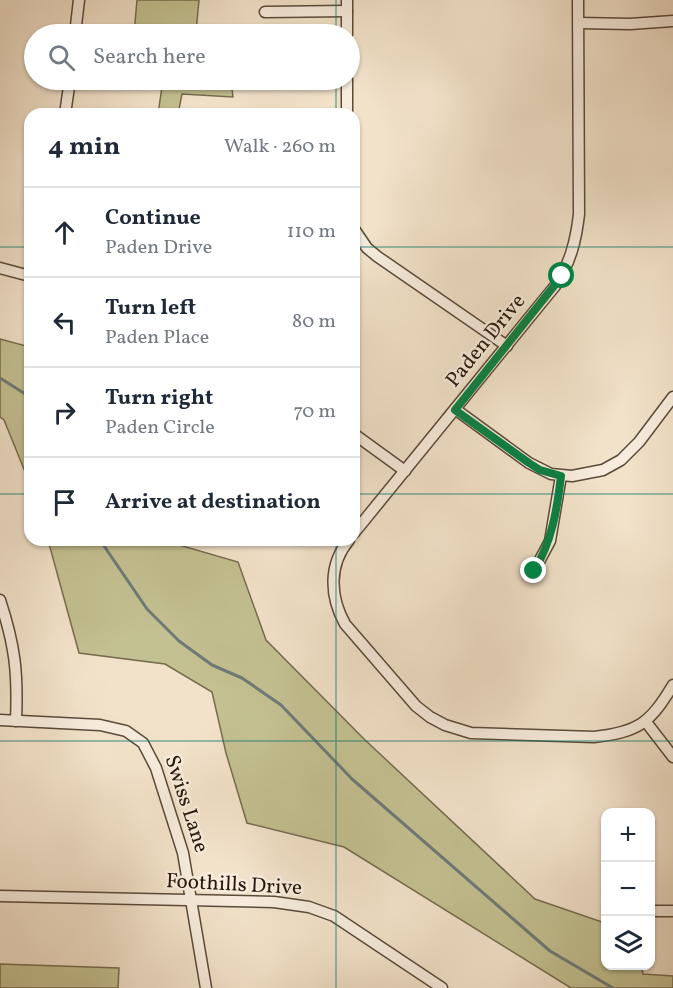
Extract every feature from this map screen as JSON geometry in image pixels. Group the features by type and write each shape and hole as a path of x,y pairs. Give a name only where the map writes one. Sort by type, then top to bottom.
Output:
{"street":[{"path":"76,24 79,0"},
{"name":"Paden Drive","path":"360,526 559,281 573,252 579,214 578,0"},
{"path":"265,12 347,6 347,24"},
{"path":"579,23 641,24 673,21"},
{"path":"66,108 69,90"},
{"path":"347,90 347,108"},
{"path":"360,238 367,248 378,257 507,346"},
{"path":"0,267 24,274"},
{"path":"455,410 540,470 561,476 596,472 621,460 639,442 672,401"},
{"path":"360,438 405,471"},
{"path":"534,571 549,541 561,476"},
{"path":"345,546 334,570 333,591 339,614 349,630 416,706 430,717 452,728 471,733 594,737 625,732 646,722 660,706 673,685"},
{"path":"0,600 15,658 16,721"},
{"name":"Swiss Lane","path":"0,720 115,728 135,736 143,744 156,768 178,834 193,902 207,988"},
{"path":"646,722 673,757"},
{"name":"Foothills Drive","path":"0,896 274,902 309,907 334,916 357,930 442,988"},
{"path":"655,910 673,911"}],"shaded area":[{"path":"137,0 199,0 197,24 135,24"},
{"path":"162,90 232,90 233,97 182,94 179,108 159,108"},
{"path":"0,339 24,345 24,469 4,420 0,417"},
{"path":"50,546 183,546 238,562 266,640 364,739 535,899 601,922 601,970 642,970 643,974 673,976 673,988 571,988 344,847 247,823 226,753 212,692 165,664 79,653"},
{"path":"0,964 119,968 118,988 0,988"}],"waterway":[{"path":"0,378 24,393"},
{"path":"104,546 147,609 179,641 212,665 242,678 281,705 352,779 550,951 613,988"}],"route":[{"path":"534,571 549,541 559,497 561,476 540,470 455,410 562,276"}]}
